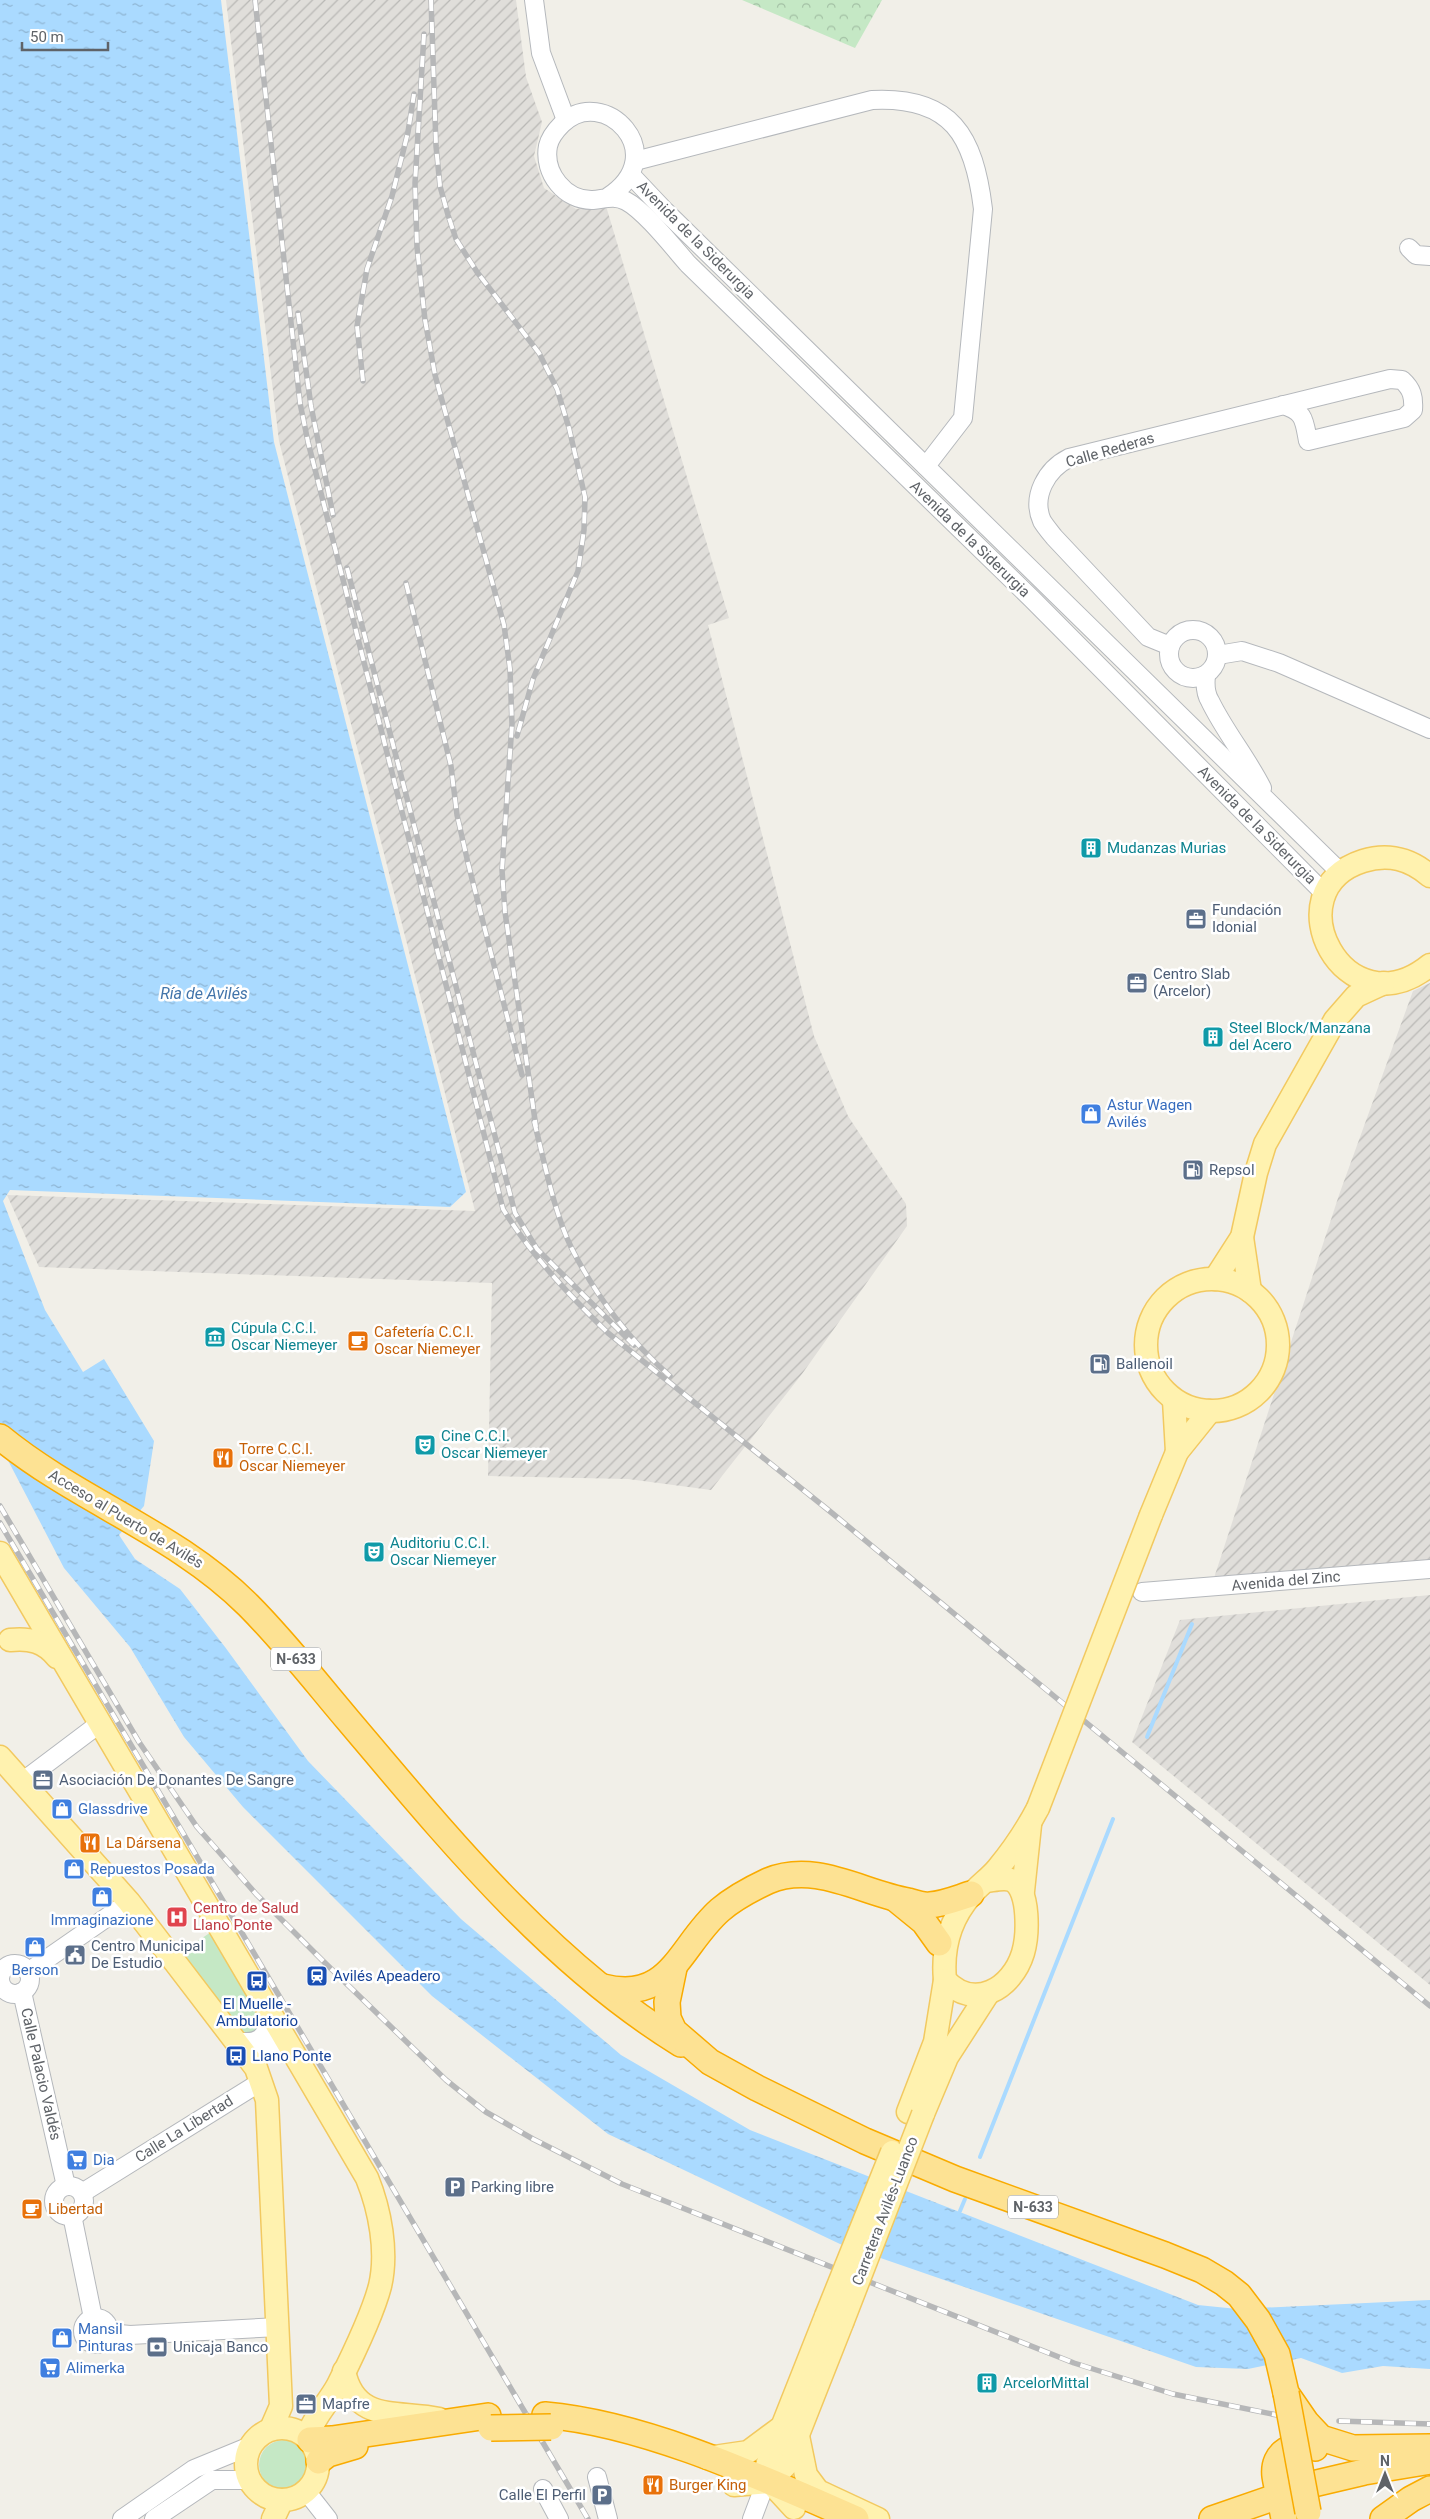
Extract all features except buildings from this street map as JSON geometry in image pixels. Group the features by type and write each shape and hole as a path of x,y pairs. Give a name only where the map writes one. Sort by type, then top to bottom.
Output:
{"highway":[{"name":"Acceso al Puerto de Avilés","path":"0,1437 31,1462 184,1551 219,1577 248,1605 424,1810"},
{"path":"424,1810 439,1835 519,1926 554,1962 607,2010 680,2060 738,2091 824,2128 865,2141"},
{"path":"424,1810 517,1910 574,1964 641,2018 710,2062 757,2088 865,2141"},
{"path":"603,1987 623,1992 648,1986 674,1968 695,1938 719,1911 743,1893 771,1880 805,1874 844,1881 895,1899 929,1905 979,1888"},
{"path":"895,1899 924,1922 940,1943"},
{"path":"554,1962 627,2015 641,2018 667,2002"},
{"path":"674,1968 667,2002 668,2018 674,2031 710,2062"},
{"path":"648,1986 641,2018 646,2029 738,2091"},
{"name":"N-633","path":"865,2141 955,2179 1202,2270 1224,2283 1239,2295 1258,2320 1277,2354 1309,2517"},
{"path":"1286,2393 1312,2430 1330,2442 1353,2448 1430,2447"},
{"path":"317,2446 450,2421 548,2421 605,2424 706,2458 765,2489 794,2508 820,2519"},
{"path":"548,2421 648,2449 734,2485 765,2489 856,2519"},
{"path":"317,2446 342,2449 382,2440 489,2422"},
{"path":"1282,2508 1275,2474 1281,2455 1291,2446 1313,2447 1346,2461 1418,2463"},
{"path":"1258,2519 1282,2508 1331,2480 1418,2463"},
{"path":"1212,2519 1282,2508 1366,2484 1430,2474"},
{"path":"1384,2519 1411,2499 1430,2490"}],"main road":[{"path":"1384,983 1357,977 1340,965 1331,955 1324,939 1320,921 1324,893 1340,872 1355,863 1376,857 1398,857 1426,864"},
{"path":"1335,1020 1343,985 1340,965"},
{"path":"1216,1278 1242,1237 1256,1173 1266,1144 1335,1020 1356,996 1384,983 1409,978 1430,965"},
{"path":"1242,1237 1250,1291"},
{"path":"1216,1278 1232,1281 1250,1291 1265,1305 1275,1323 1278,1336 1278,1355 1272,1374 1258,1392 1240,1405 1210,1412 1194,1409 1174,1400 1158,1385 1148,1365 1145,1346 1147,1327 1155,1310 1167,1295 1183,1285 1199,1280 1216,1278"},
{"path":"1174,1400 1177,1452"},
{"path":"1034,1815 979,1888 947,1935 943,1964 945,1980 961,1994 987,1995 1007,1980 1016,1969 1023,1953 1026,1910 1023,1891 1034,1815 1177,1452 1210,1412"},
{"path":"0,1553 367,2178 378,2212 382,2260 380,2285 344,2371 317,2446 315,2479 306,2491 277,2510 250,2480 246,2463 250,2446 263,2432 271,2429 289,2428 317,2446"},
{"path":"5,1643 25,1622 28,1614 29,1600"},
{"path":"5,1643 36,1640 45,1645 65,1666"},
{"path":"0,1757 129,1902 236,2041 259,2074 267,2100 279,2327 281,2406 271,2429"},
{"path":"979,1888 998,1879 1012,1881 1023,1891"},
{"name":"Carretera Avilés-Luanco","path":"765,2489 767,2465 789,2433 916,2113 935,2042 945,1980"},
{"name":"Carretera Avilés-Luanco","path":"916,2113 987,1995"},
{"path":"344,2371 351,2393 362,2406 381,2413 424,2416 450,2421"},
{"path":"706,2458 748,2452 789,2433 806,2475 818,2491 878,2519"}],"street":[{"path":"534,0 541,53 566,120"},
{"path":"633,168 872,100 894,99 917,103 938,112 957,125 970,150 979,174 982,219 963,418 926,466"},
{"path":"598,112 614,118 626,129 634,144 633,168 622,188 608,196 592,200 576,197 562,189 552,177 547,162 548,146 555,131 566,120 582,113 598,112"},
{"name":"Avenida de la Siderurgia","path":"633,168 665,211 1340,872"},
{"name":"Avenida de la Siderurgia","path":"608,196 627,202 646,219 688,264 1032,599 1324,893"},
{"path":"1409,248 1416,254 1430,256"},
{"name":"Calle Rederas","path":"1170,646 1148,638 1054,537 1042,522 1039,512 1040,488 1055,467 1069,458 1283,405 1390,379 1402,380 1410,388 1414,400 1413,410 1404,418 1308,441 1304,418 1296,410 1283,405"},
{"path":"1186,630 1198,630 1209,635 1216,644 1218,655 1214,667 1206,675 1195,678 1183,676 1174,668 1169,658 1170,646 1176,636 1186,630"},
{"path":"1218,655 1242,651 1279,663 1430,730"},
{"path":"1206,675 1205,686 1209,700 1248,762 1269,802"},
{"name":"Avenida del Zinc","path":"1142,1592 1430,1569"},
{"path":"22,1782 99,1724"},
{"path":"28,1972 129,1902"},
{"path":"15,1964 28,1972 30,1981 22,1992 14,1993 6,1990 1,1984 1,1974 8,1966 15,1964"},
{"name":"Calle Palacio Valdés","path":"22,1992 74,2190"},
{"path":"236,2041 248,2043 260,2039 267,2032 273,2018"},
{"path":"259,2074 257,2059 271,2047 290,2047"},
{"name":"Calle La Libertad","path":"74,2190 259,2074"},
{"path":"74,2190 82,2206 72,2215 63,2214 55,2205 56,2193 74,2190"},
{"path":"72,2215 92,2318"},
{"path":"92,2318 105,2321 109,2333"},
{"path":"92,2318 82,2328 87,2341 100,2344 109,2333"},
{"path":"109,2333 130,2335 279,2327"},
{"path":"122,2519 194,2469 250,2446"},
{"path":"597,2478 608,2519"},
{"path":"154,2519 212,2480 250,2480"},
{"path":"543,2489 559,2519"},
{"path":"752,2519 765,2489"},
{"path":"306,2491 328,2519"}],"shaded area":[{"path":"226,0 516,0 526,77 542,122 534,156 544,188 576,209 606,206 729,618 708,625 814,1036 848,1116 906,1204 907,1226 802,1374 711,1490 628,1479 488,1476 492,1283 39,1267 7,1195 475,1211 279,441"},
{"path":"1430,983 1430,1562 1214,1578 1339,1195 1413,991"},
{"path":"1430,1595 1430,1985 1132,1742 1180,1620"}],"green space":[{"path":"742,0 882,0 855,48"},
{"path":"211,1932 259,2016 258,2028 254,2032 247,2033 242,2031 180,1953"},
{"path":"279,2440 289,2440 302,2447 309,2460 309,2470 302,2483 289,2490 279,2490 270,2486 263,2479 259,2470 259,2460 263,2451 270,2444"}],"water":[{"name":"Ría de Avilés","path":"0,0 221,0 274,442 466,1192 450,1207 10,1190 3,1201 45,1310 83,1372 104,1359 154,1441 144,1506 119,1535 135,1559 180,1589 308,1761 461,1919 621,2055 750,2130 1198,2305 1237,2309 1430,2300 1430,2369 1383,2366 1342,2373 1301,2358 1248,2369 1196,2367 840,2244 608,2134 432,1996 243,1807 184,1737 130,1647 64,1568 0,1445"}],"waterway":[{"path":"1147,1737 1192,1624"},
{"path":"980,2157 1113,1819"},
{"path":"960,2211 965,2199"}],"railway":[{"path":"255,0 300,403 308,442 503,1209 526,1243 552,1274 608,1333 832,1513 1430,2006"},
{"path":"431,0 436,146 440,186 448,215 456,239 477,272 539,353 557,389 569,428 585,497 584,530 578,571 533,679 517,736"},
{"path":"424,34 415,183 417,247 425,320 435,375 504,625 510,669 512,724 502,870 505,912 536,1127"},
{"path":"363,381 357,326 367,269 392,196 408,132 414,94"},
{"path":"298,313 311,406 333,515"},
{"path":"347,568 515,1213 537,1249 634,1345"},
{"path":"406,583 451,766 457,815 468,863 522,1075"},
{"path":"534,1121 555,1203 572,1249 592,1284 615,1317 670,1376"},
{"path":"0,1506 139,1742 197,1827 256,1894 322,1960 446,2080 486,2112 533,2139 622,2184 1074,2363 1173,2394 1277,2415"},
{"path":"0,1523 588,2519"},
{"path":"1339,2421 1430,2424"}],"place":[{"name":"Mudanzas Murias","path":"1091,848"},
{"name":"Fundación Idonial","path":"1196,919"},
{"name":"Centro Slab (Arcelor)","path":"1137,983"},
{"name":"Steel Block/Manzana del Acero","path":"1213,1037"},
{"name":"Astur Wagen Avilés","path":"1091,1114"},
{"name":"Repsol","path":"1193,1170"},
{"name":"Cúpula C.C.I. Oscar Niemeyer","path":"215,1337"},
{"name":"Cafetería C.C.I. Oscar Niemeyer","path":"358,1341"},
{"name":"Ballenoil","path":"1100,1364"},
{"name":"Cine C.C.I. Oscar Niemeyer","path":"425,1445"},
{"name":"Torre C.C.I. Oscar Niemeyer","path":"223,1458"},
{"name":"Auditoriu C.C.I. Oscar Niemeyer","path":"374,1552"},
{"name":"Asociación De Donantes De Sangre","path":"43,1780"},
{"name":"Glassdrive","path":"62,1809"},
{"name":"La Dársena","path":"90,1843"},
{"name":"Repuestos Posada","path":"74,1869"},
{"name":"Immaginazione","path":"102,1897"},
{"name":"Centro de Salud Llano Ponte","path":"177,1917"},
{"name":"Berson","path":"35,1947"},
{"name":"Centro Municipal De Estudio","path":"75,1955"},
{"name":"Avilés Apeadero","path":"317,1976"},
{"name":"El Muelle - Ambulatorio","path":"257,1981"},
{"name":"Llano Ponte","path":"236,2056"},
{"name":"Dia","path":"77,2160"},
{"name":"Parking libre","path":"455,2187"},
{"name":"Libertad","path":"32,2209"},
{"name":"Mansil Pinturas","path":"62,2338"},
{"name":"Unicaja Banco","path":"157,2347"},
{"name":"Alimerka","path":"50,2368"},
{"name":"ArcelorMittal","path":"987,2383"},
{"name":"Mapfre","path":"306,2404"},
{"name":"Burger King","path":"653,2485"},
{"name":"Calle El Perfil","path":"602,2495"}]}
